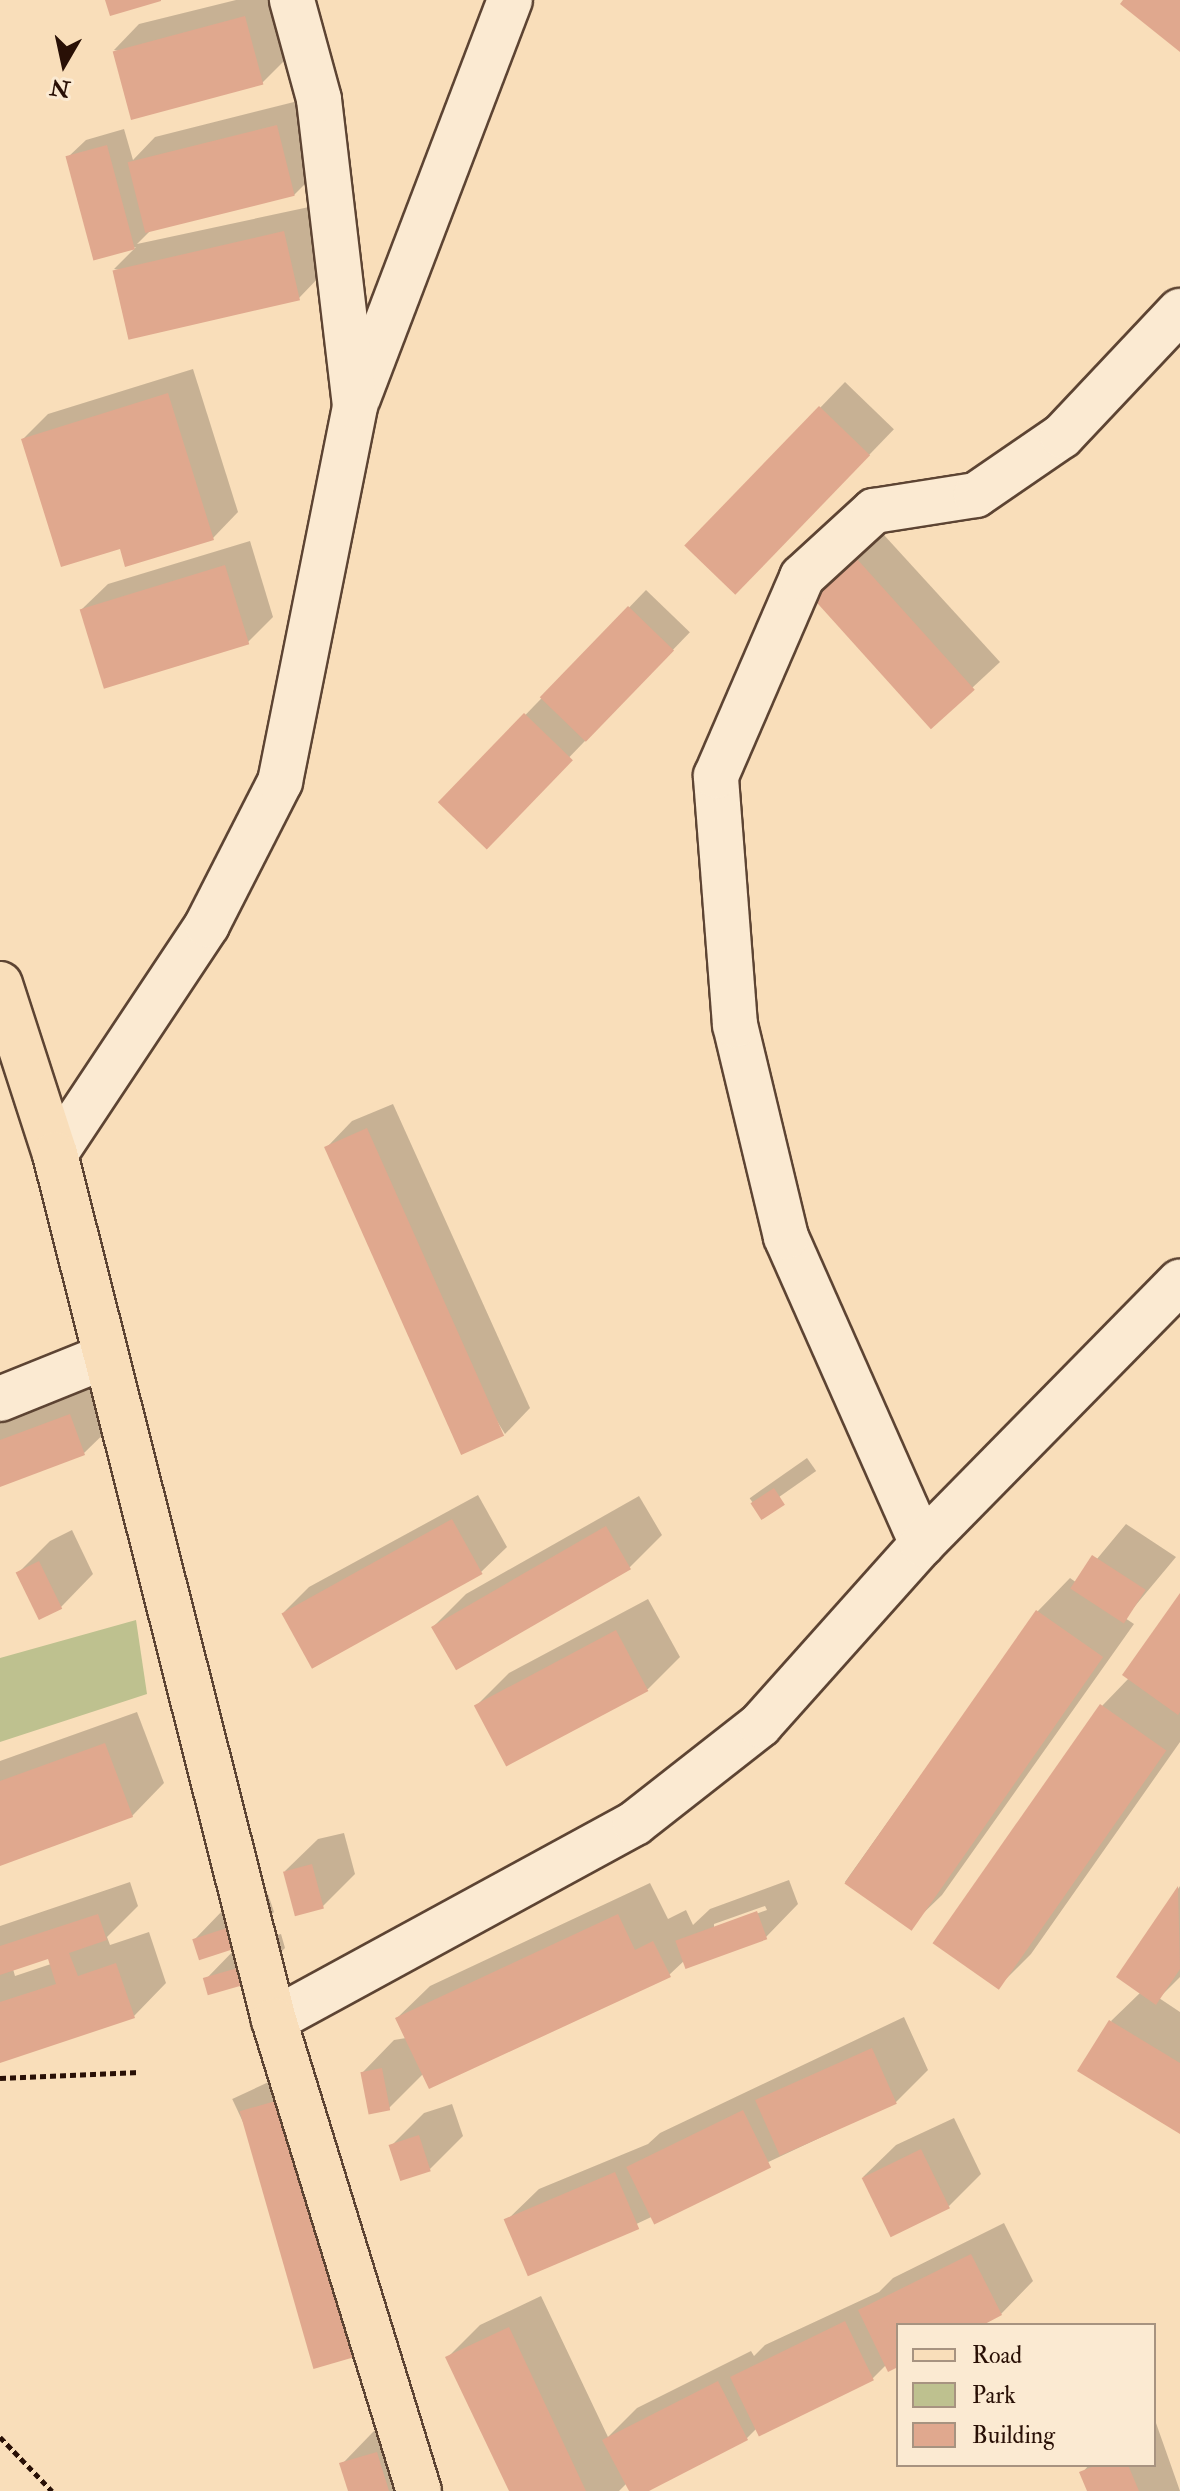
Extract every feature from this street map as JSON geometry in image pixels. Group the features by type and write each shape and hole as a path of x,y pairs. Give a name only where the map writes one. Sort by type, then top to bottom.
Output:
{"main road":[{"path":"0,984 55,1154 274,2020 419,2491"}],"street":[{"path":"292,0 319,99 355,406"},
{"path":"55,1154 207,925 280,782 355,406 510,0"},
{"path":"922,1544 786,1237 735,1025 716,776 802,577 874,511 976,495 1050,445 1180,311"},
{"path":"274,2020 635,1823 760,1725 922,1544 1180,1281"},
{"path":"0,1399 104,1357"}],"path":[{"path":"0,2078 140,2072"},
{"path":"0,2437 52,2491"}],"green space":[{"path":"136,1620 147,1694 0,1742 0,1658"}],"building":[{"path":"105,0 161,0 161,1 110,16"},
{"path":"1123,0 1180,0 1180,52 1120,4"},
{"path":"245,16 263,85 131,120 113,51"},
{"path":"277,125 295,196 145,233 128,162"},
{"path":"107,145 135,249 93,260 65,156"},
{"path":"284,231 300,300 128,340 113,271"},
{"path":"168,393 214,540 125,567 120,549 61,567 21,439"},
{"path":"819,406 870,455 735,595 684,546"},
{"path":"857,559 975,690 931,729 813,598"},
{"path":"225,565 249,644 104,689 80,609"},
{"path":"628,606 674,650 586,742 540,697"},
{"path":"524,713 573,760 487,849 438,802"},
{"path":"367,1128 504,1436 461,1455 324,1147"},
{"path":"70,1414 85,1455 0,1487 0,1440"},
{"path":"774,1488 785,1505 761,1520 751,1503"},
{"path":"452,1519 483,1574 312,1669 281,1614"},
{"path":"606,1526 631,1569 456,1670 431,1627"},
{"path":"1092,1555 1146,1590 1124,1623 1070,1589"},
{"path":"39,1561 62,1609 39,1620 16,1572"},
{"path":"1180,1593 1180,1712 1178,1715 1122,1675"},
{"path":"1036,1610 1103,1657 912,1931 844,1884"},
{"path":"616,1630 648,1691 506,1767 474,1706"},
{"path":"1100,1704 1166,1750 999,1990 933,1943"},
{"path":"105,1743 133,1817 0,1866 0,1781"},
{"path":"312,1864 324,1908 295,1916 283,1872"},
{"path":"1178,1886 1180,1969 1156,2005 1116,1977"},
{"path":"757,1911 767,1939 686,1969 675,1941"},
{"path":"98,1914 107,1940 69,1953 78,1976 116,1963 135,2018 0,2063 0,2002 56,1984 48,1959 0,1975 0,1946"},
{"path":"618,1914 635,1950 653,1941 671,1977 429,2089 395,2018"},
{"path":"236,1925 243,1946 199,1960 192,1939"},
{"path":"248,1965 253,1982 208,1995 203,1978"},
{"path":"1109,2020 1180,2063 1180,2134 1077,2071"},
{"path":"872,2048 897,2104 780,2156 755,2100"},
{"path":"382,2068 390,2110 369,2114 360,2072"},
{"path":"279,2100 353,2358 313,2369 240,2111"},
{"path":"743,2110 771,2168 654,2225 626,2167"},
{"path":"419,2135 431,2171 400,2181 389,2145"},
{"path":"921,2149 950,2208 891,2237 862,2178"},
{"path":"615,2172 639,2229 528,2276 504,2219"},
{"path":"971,2254 1002,2315 987,2323 896,2323 896,2368 888,2372 858,2310"},
{"path":"845,2321 874,2380 759,2436 730,2377"},
{"path":"509,2327 586,2491 509,2491 445,2357"},
{"path":"718,2381 748,2440 649,2491 629,2491 602,2440"},
{"path":"377,2452 389,2491 348,2491 339,2463"},
{"path":"1092,2467 1129,2467 1139,2491 1087,2491 1079,2472"}]}
